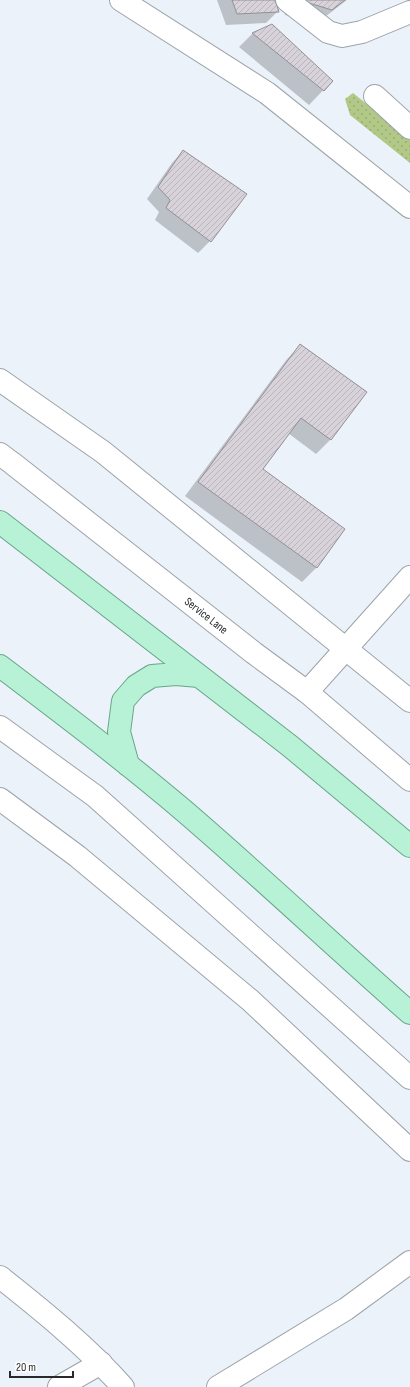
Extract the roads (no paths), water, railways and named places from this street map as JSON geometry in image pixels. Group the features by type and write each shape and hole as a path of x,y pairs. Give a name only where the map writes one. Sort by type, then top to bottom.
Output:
{"main road":[{"path":"0,522 290,746 410,846"},
{"path":"0,666 57,709 183,810 410,1013"},
{"path":"128,765 119,732 123,701 136,686 152,676 176,674 199,676"}],"street":[{"path":"121,0 267,93 410,206"},
{"path":"287,0 328,32 342,36 362,32 410,12"},
{"path":"375,96 410,128"},
{"path":"0,380 103,452 347,648 410,701"},
{"name":"Service Lane","path":"0,454 254,653 307,692 410,780"},
{"path":"307,692 410,577"},
{"path":"0,727 95,796 410,1078"},
{"path":"0,799 77,856 250,1000 410,1150"},
{"path":"218,1387 346,1309 410,1262"},
{"path":"0,1277 37,1306 101,1363 123,1387"},
{"path":"59,1387 101,1363"}]}
